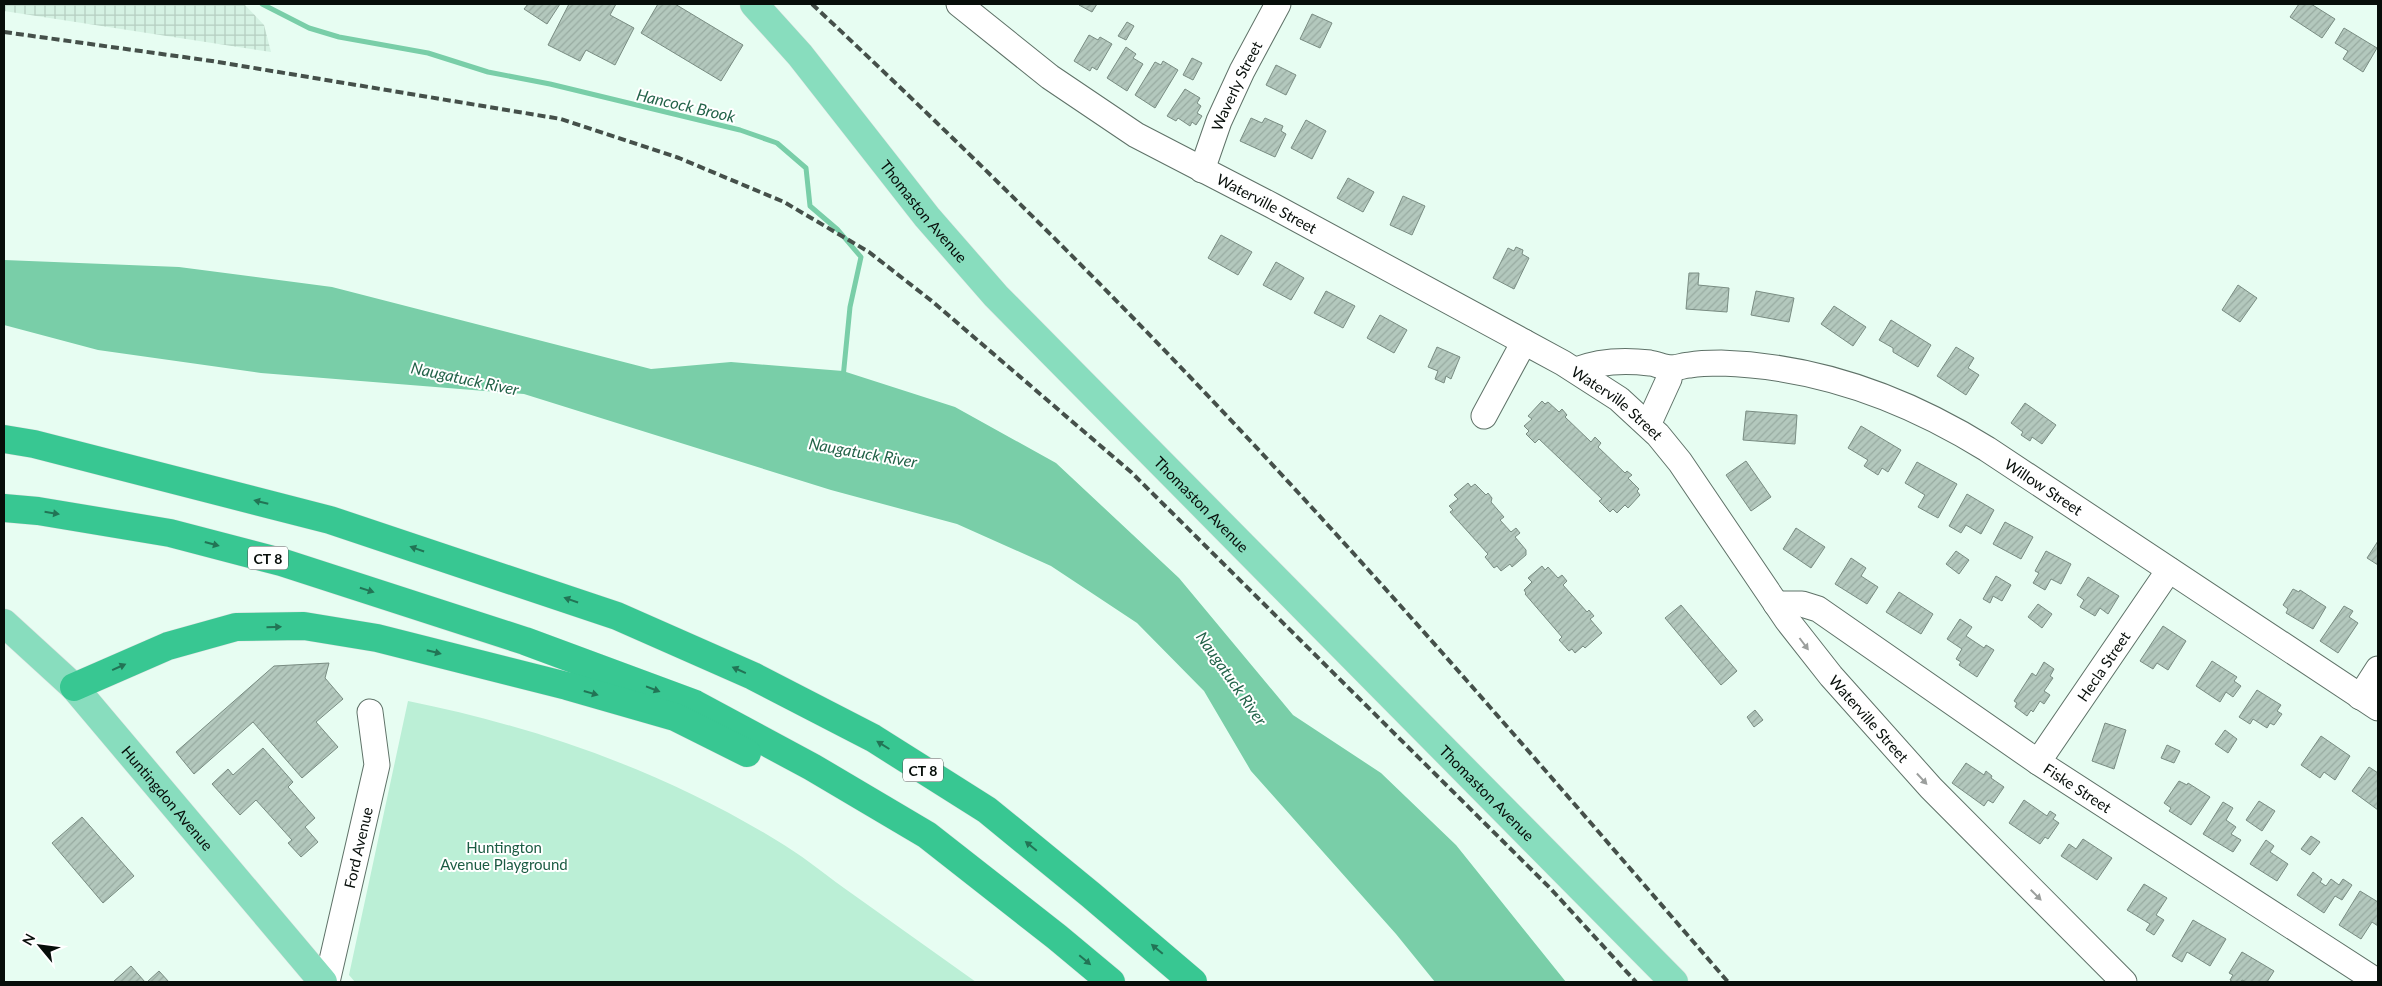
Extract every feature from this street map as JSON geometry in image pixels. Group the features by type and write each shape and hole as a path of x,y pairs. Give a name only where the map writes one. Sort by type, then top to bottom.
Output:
{"highway":[{"path":"4,439 34,444 178,480"},
{"name":"CT 8","path":"4,453 178,480 330,520 617,616 753,676 872,738 987,810 1091,894 1193,982"},
{"name":"CT 8","path":"4,508 38,511 170,533 281,562 526,641 695,704 812,767 927,835 1111,982"},
{"path":"74,687 168,646 236,627 304,626 376,638 567,686 675,717 808,783 920,846 1057,937"}],"main road":[{"name":"Thomaston Avenue","path":"754,4 822,82 915,204 996,296 1674,982"},
{"name":"Huntingdon Avenue","path":"4,623 74,687 325,982"}],"street":[{"name":"Waterville Street","path":"959,4 1045,74 1094,109 1155,146 1273,206 1576,370 1619,398 1648,425 1684,468 1810,652 1905,761 2124,982"},
{"name":"Waverly Street","path":"1202,170 1219,121 1242,71 1278,4"},
{"path":"1484,416 1524,342"},
{"name":"Willow Street","path":"1576,370 1599,362 1648,362 1670,368 1691,364 1752,365 1792,371 1842,382 1889,397 1962,433 2369,702"},
{"path":"1648,425 1669,379 1670,368"},
{"name":"Hecla Street","path":"2038,762 2169,570"},
{"name":"Fiske Street","path":"1776,604 1802,604 1818,609 2038,762 2378,982"},
{"path":"2369,702 2378,669"},
{"name":"Ford Avenue","path":"325,982 377,765 370,712"}],"shaded area":[{"path":"4,4 244,4 264,25 271,52 4,11"}],"green space":[{"name":"Huntington Avenue Playground","path":"408,701 504,724 551,738 598,754 689,793 733,815 794,851 976,982 355,982 349,975"}],"water":[{"name":"Naugatuck River","path":"4,260 179,267 332,287 651,369 731,362 843,371 955,407 1056,463 1179,578 1293,715 1381,773 1456,845 1566,982 1435,982 1396,934 1251,771 1204,691 1137,623 1051,566 957,524 831,490 524,394 261,373 98,350 4,325"}],"building":[{"path":"528,4 560,4 547,24 524,9"},
{"path":"569,4 616,4 610,15 634,28 615,65 586,50 580,61 548,45"},
{"path":"658,4 675,4 743,45 721,81 641,33"},
{"path":"1080,4 1097,4 1092,12"},
{"path":"2299,4 2311,4 2335,19 2322,38 2290,17"},
{"path":"1312,14 1332,23 1320,48 1300,39"},
{"path":"1127,22 1134,26 1126,40 1118,36"},
{"path":"2344,28 2377,48 2363,72 2343,59 2348,51 2335,43"},
{"path":"1089,35 1098,40 1100,37 1112,44 1097,70 1092,67 1090,71 1074,61"},
{"path":"1126,47 1136,54 1133,58 1143,64 1127,91 1107,78"},
{"path":"1192,58 1202,63 1193,80 1183,75"},
{"path":"1163,61 1178,70 1155,108 1135,95 1155,62 1161,65"},
{"path":"1276,65 1296,75 1286,95 1266,85"},
{"path":"1185,89 1200,98 1197,103 1201,106 1197,113 1202,116 1196,125 1192,122 1190,126 1178,118 1176,121 1167,116"},
{"path":"1251,118 1262,123 1265,118 1283,126 1281,131 1286,134 1275,157 1240,141"},
{"path":"1306,120 1326,131 1312,159 1291,148"},
{"path":"1348,178 1374,192 1363,212 1337,198"},
{"path":"1403,196 1425,206 1412,235 1390,225"},
{"path":"1221,235 1252,252 1238,275 1208,258"},
{"path":"1516,247 1523,250 1522,254 1529,258 1514,289 1493,278 1508,248 1514,251"},
{"path":"1276,262 1304,278 1291,300 1263,285"},
{"path":"1689,273 1699,273 1698,285 1729,288 1727,312 1686,309"},
{"path":"2238,285 2257,298 2240,322 2222,310"},
{"path":"1326,291 1355,306 1343,328 1314,313"},
{"path":"1756,291 1794,298 1789,322 1751,315"},
{"path":"1834,306 1866,327 1853,346 1821,324"},
{"path":"1380,315 1407,330 1394,353 1367,338"},
{"path":"1891,320 1931,345 1918,367 1893,352 1893,348 1879,340"},
{"path":"1437,347 1460,357 1451,379 1446,376 1444,383 1435,379 1438,371 1428,367"},
{"path":"1956,347 1974,358 1968,368 1979,375 1966,395 1937,376"},
{"path":"1542,401 1545,404 1548,402 1559,412 1562,409 1567,415 1565,417 1591,442 1595,437 1601,443 1598,447 1625,473 1627,471 1632,475 1628,478 1639,489 1637,491 1640,495 1628,508 1625,505 1617,513 1613,509 1610,512 1599,501 1602,499 1539,439 1535,443 1526,434 1529,431 1524,426 1532,419 1528,416"},
{"path":"2025,403 2056,425 2042,444 2032,437 2030,441 2021,435 2023,432 2011,423"},
{"path":"1746,411 1797,415 1795,444 1743,440"},
{"path":"1861,426 1901,450 1888,472 1882,468 1878,475 1864,466 1868,460 1848,448"},
{"path":"1746,461 1771,497 1751,511 1726,475"},
{"path":"1917,462 1957,484 1938,518 1918,507 1925,495 1905,483"},
{"path":"1468,483 1471,487 1475,484 1486,495 1488,493 1492,498 1491,502 1504,517 1500,520 1511,532 1516,528 1520,533 1515,537 1526,550 1526,555 1512,567 1510,564 1501,571 1497,566 1494,568 1485,557 1488,554 1450,512 1453,510 1449,506 1458,499 1454,495"},
{"path":"1967,494 1994,510 1981,534 1966,525 1961,533 1949,526"},
{"path":"2005,522 2033,537 2021,559 1993,544"},
{"path":"1796,528 1825,547 1811,568 1783,549"},
{"path":"2378,541 2378,565 2367,558"},
{"path":"1956,551 1969,560 1959,574 1946,564"},
{"path":"2046,551 2071,564 2061,584 2051,579 2045,590 2033,583 2039,573 2035,571"},
{"path":"1851,558 1866,568 1861,576 1878,587 1867,604 1835,584"},
{"path":"1542,566 1545,570 1548,567 1558,578 1562,575 1567,581 1563,585 1587,612 1589,610 1594,616 1590,619 1602,633 1585,648 1583,646 1575,653 1572,649 1569,651 1559,640 1562,637 1525,594 1524,590 1532,582 1528,578"},
{"path":"1996,576 2011,585 2002,601 1993,596 1990,603 1983,599"},
{"path":"2088,577 2119,596 2108,614 2100,608 2095,616 2080,607 2084,600 2077,595"},
{"path":"2293,589 2299,592 2300,590 2326,607 2313,629 2286,613 2288,609 2283,605"},
{"path":"1899,592 1933,614 1921,634 1886,612"},
{"path":"2038,604 2052,614 2042,628 2028,617"},
{"path":"1681,605 1737,671 1721,685 1665,618"},
{"path":"2344,606 2353,611 2349,617 2358,623 2338,653 2320,641"},
{"path":"1960,619 1972,627 1966,636 1984,648 1986,645 1994,650 1977,677 1959,665 1961,662 1956,659 1962,649 1947,639"},
{"path":"2163,626 2186,641 2168,670 2157,663 2153,669 2140,661"},
{"path":"2212,661 2237,677 2234,681 2241,686 2233,697 2226,692 2220,702 2196,686"},
{"path":"2044,662 2054,669 2050,676 2053,678 2044,691 2050,695 2044,704 2040,701 2033,712 2031,710 2027,716 2015,707 2017,703 2014,701 2032,673 2036,676"},
{"path":"329,663 325,678 343,699 316,722 338,747 302,778 253,722 194,774 176,752 274,666"},
{"path":"2257,690 2281,705 2277,711 2282,714 2274,725 2270,723 2267,728 2253,719 2250,724 2239,717"},
{"path":"1755,710 1763,720 1754,727 1747,717"},
{"path":"2105,723 2126,730 2114,769 2092,761"},
{"path":"2225,730 2237,739 2228,753 2215,744"},
{"path":"2321,736 2350,756 2335,780 2324,772 2320,778 2301,765"},
{"path":"2167,745 2180,751 2174,763 2161,758"},
{"path":"263,748 293,782 288,787 315,818 305,827 318,842 301,857 288,843 292,840 256,800 240,815 212,784 228,769 233,775"},
{"path":"1966,763 1984,775 1986,771 1992,776 1991,778 2004,787 1993,803 1988,800 1984,806 1952,783"},
{"path":"2369,767 2378,773 2378,810 2352,791"},
{"path":"2179,781 2187,785 2188,783 2210,797 2191,825 2169,811 2171,808 2164,803"},
{"path":"2024,800 2047,816 2050,811 2056,815 2053,819 2059,823 2048,839 2045,837 2040,844 2009,823"},
{"path":"2259,801 2275,811 2262,831 2246,820"},
{"path":"2223,802 2233,808 2226,820 2236,827 2231,834 2241,840 2233,852 2203,834"},
{"path":"82,817 134,876 103,903 52,843"},
{"path":"2311,836 2320,842 2310,855 2301,849"},
{"path":"2083,839 2112,858 2097,880 2061,856 2069,844 2076,849"},
{"path":"2266,840 2274,846 2270,852 2288,864 2277,881 2250,864"},
{"path":"2313,872 2322,879 2320,882 2326,886 2331,879 2339,885 2343,879 2352,885 2342,900 2335,896 2324,913 2297,895"},
{"path":"2144,884 2167,898 2156,915 2164,920 2154,935 2146,930 2150,924 2127,910"},
{"path":"2360,891 2378,902 2378,926 2372,922 2361,939 2339,925"},
{"path":"2193,920 2226,939 2210,966 2187,952 2182,962 2172,956"},
{"path":"2242,952 2274,971 2267,982 2246,982 2242,980 2241,982 2233,982 2230,980 2233,975 2229,973"},
{"path":"131,966 145,982 113,982"},
{"path":"159,971 169,982 147,982"}],"waterway":[{"name":"Hancock Brook","path":"262,4 309,28 339,37 428,53 488,72 550,84 740,130 777,143 806,168 810,206 838,230 861,257 850,307 843,378"}],"railway":[{"path":"812,4 956,141 1191,378 1396,601 1728,982"},
{"path":"4,32 212,61 561,119 679,158 784,202 869,252 933,302 1131,472 1550,888 1636,982"}]}
